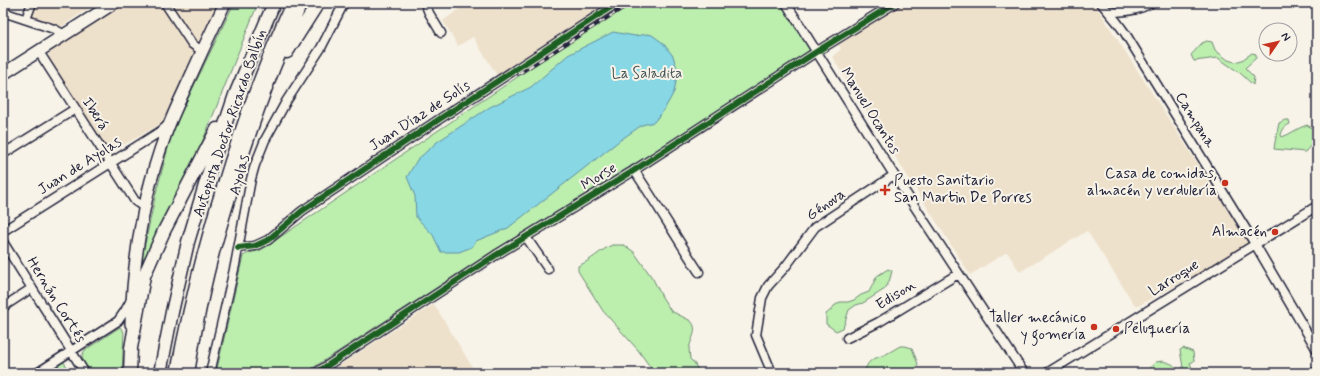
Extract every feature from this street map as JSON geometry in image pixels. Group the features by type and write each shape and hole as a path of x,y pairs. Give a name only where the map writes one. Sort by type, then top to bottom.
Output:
{"highway":[{"name":"Autopista Doctor Ricardo Balbín","path":"160,373 188,242 208,175 235,95 274,3"},
{"name":"Autopista Doctor Ricardo Balbín","path":"177,373 194,288 212,220 230,163 267,60 292,3"},
{"path":"188,373 202,295 214,246 260,106 274,67 301,3"},
{"path":"260,106 282,62 318,3"},
{"path":"130,373 131,348 144,276 175,211 235,95"}],"main road":[{"path":"131,348 132,296 139,238 156,164 170,123 225,3"},
{"path":"3,74 112,4"}],"street":[{"path":"26,20 32,3"},
{"path":"165,3 192,44 202,51"},
{"name":"Ayolas","path":"210,373 255,165 265,140 291,94 321,48 344,3"},
{"path":"425,3 428,13 441,32"},
{"name":"Juan Díaz de Solís","path":"238,248 255,246 268,240 302,211 617,3"},
{"name":"Manuel Ocantos","path":"786,3 894,175 1024,373"},
{"name":"Morse","path":"316,373 526,237 634,170 816,52 895,3"},
{"name":"Campana","path":"1101,3 1125,33 1255,244 1317,350"},
{"path":"1108,11 1121,13 1142,8 1151,3"},
{"path":"3,12 54,29 64,35"},
{"name":"Iberá","path":"39,52 135,201 145,208"},
{"path":"3,154 75,109"},
{"name":"Juan de Ayolas","path":"3,231 161,131 170,123"},
{"path":"634,170 699,272"},
{"name":"Génova","path":"772,373 756,335 762,298 768,286 786,266 815,227 894,175"},
{"name":"Larroque","path":"1046,373 1317,206"},
{"path":"526,237 548,269"},
{"name":"Hernán Cortés","path":"3,242 85,373"},
{"name":"Edison","path":"848,338 879,322 958,274"},
{"path":"3,307 32,288"},
{"path":"37,373 118,321 125,311 132,296"}],"shaded area":[{"path":"35,3 97,3 61,27 30,17"},
{"path":"125,3 218,3 197,45 163,123 112,151 105,150 48,57 51,50"},
{"path":"455,3 608,3 498,77 473,37 458,46 443,21 459,9"},
{"path":"904,3 1094,3 1250,245 1136,307 1087,231 1020,272 1007,252 970,275 832,57 841,49 838,44"},
{"path":"434,304 476,373 327,373"}],"green space":[{"path":"234,3 258,3 200,148 140,267 156,193 173,129"},
{"name":"La Saladita","path":"627,3 786,3 816,52 493,251 305,373 216,373 243,256 261,250"},
{"path":"1207,41 1212,42 1215,50 1228,60 1235,62 1242,60 1252,53 1256,54 1256,58 1245,68 1254,77 1253,85 1240,73 1218,58 1194,61 1191,55 1202,43"},
{"path":"1289,120 1290,124 1283,130 1281,135 1282,137 1307,125 1312,128 1317,127 1317,138 1305,152 1274,149 1279,123"},
{"path":"612,245 624,245 634,252 653,279 671,311 691,321 694,328 694,334 689,349 690,359 700,373 656,373 638,350 603,311 578,271 578,266"},
{"path":"888,269 892,271 885,289 849,310 843,328 836,331 826,324 826,314 834,306 840,302 854,300 869,292 877,276"},
{"path":"120,327 124,332 122,373 90,373 83,362 82,355 85,350"},
{"path":"900,346 912,348 918,364 914,373 864,373 870,361"},
{"path":"1183,348 1193,352 1194,361 1190,363 1192,368 1189,373 1184,373 1180,350"},
{"path":"63,361 71,373 44,373"},
{"path":"1163,361 1174,365 1177,371 1175,373 1144,373 1156,362"}],"water":[{"path":"613,32 635,36 647,34 652,35 663,43 673,56 678,71 674,92 664,110 654,122 642,125 619,141 508,228 476,241 472,247 459,252 441,252 433,235 416,217 415,196 407,177 417,160 437,142 490,107 531,87 568,55"}],"railway":[{"path":"518,74 631,3"}],"cycle path":[{"path":"238,248 255,246 268,240 302,211 617,3"},
{"path":"316,373 496,255 630,173 816,52 895,3"}],"place":[{"name":"Casa de comidas, almacén y verdulería","path":"1225,183"},
{"name":"Puesto Sanitario San Martin De Porres","path":"885,190"},
{"name":"Almacén","path":"1275,232"},
{"name":"Taller mecánico y gomería","path":"1094,327"},
{"name":"Peluquería","path":"1116,329"}]}
